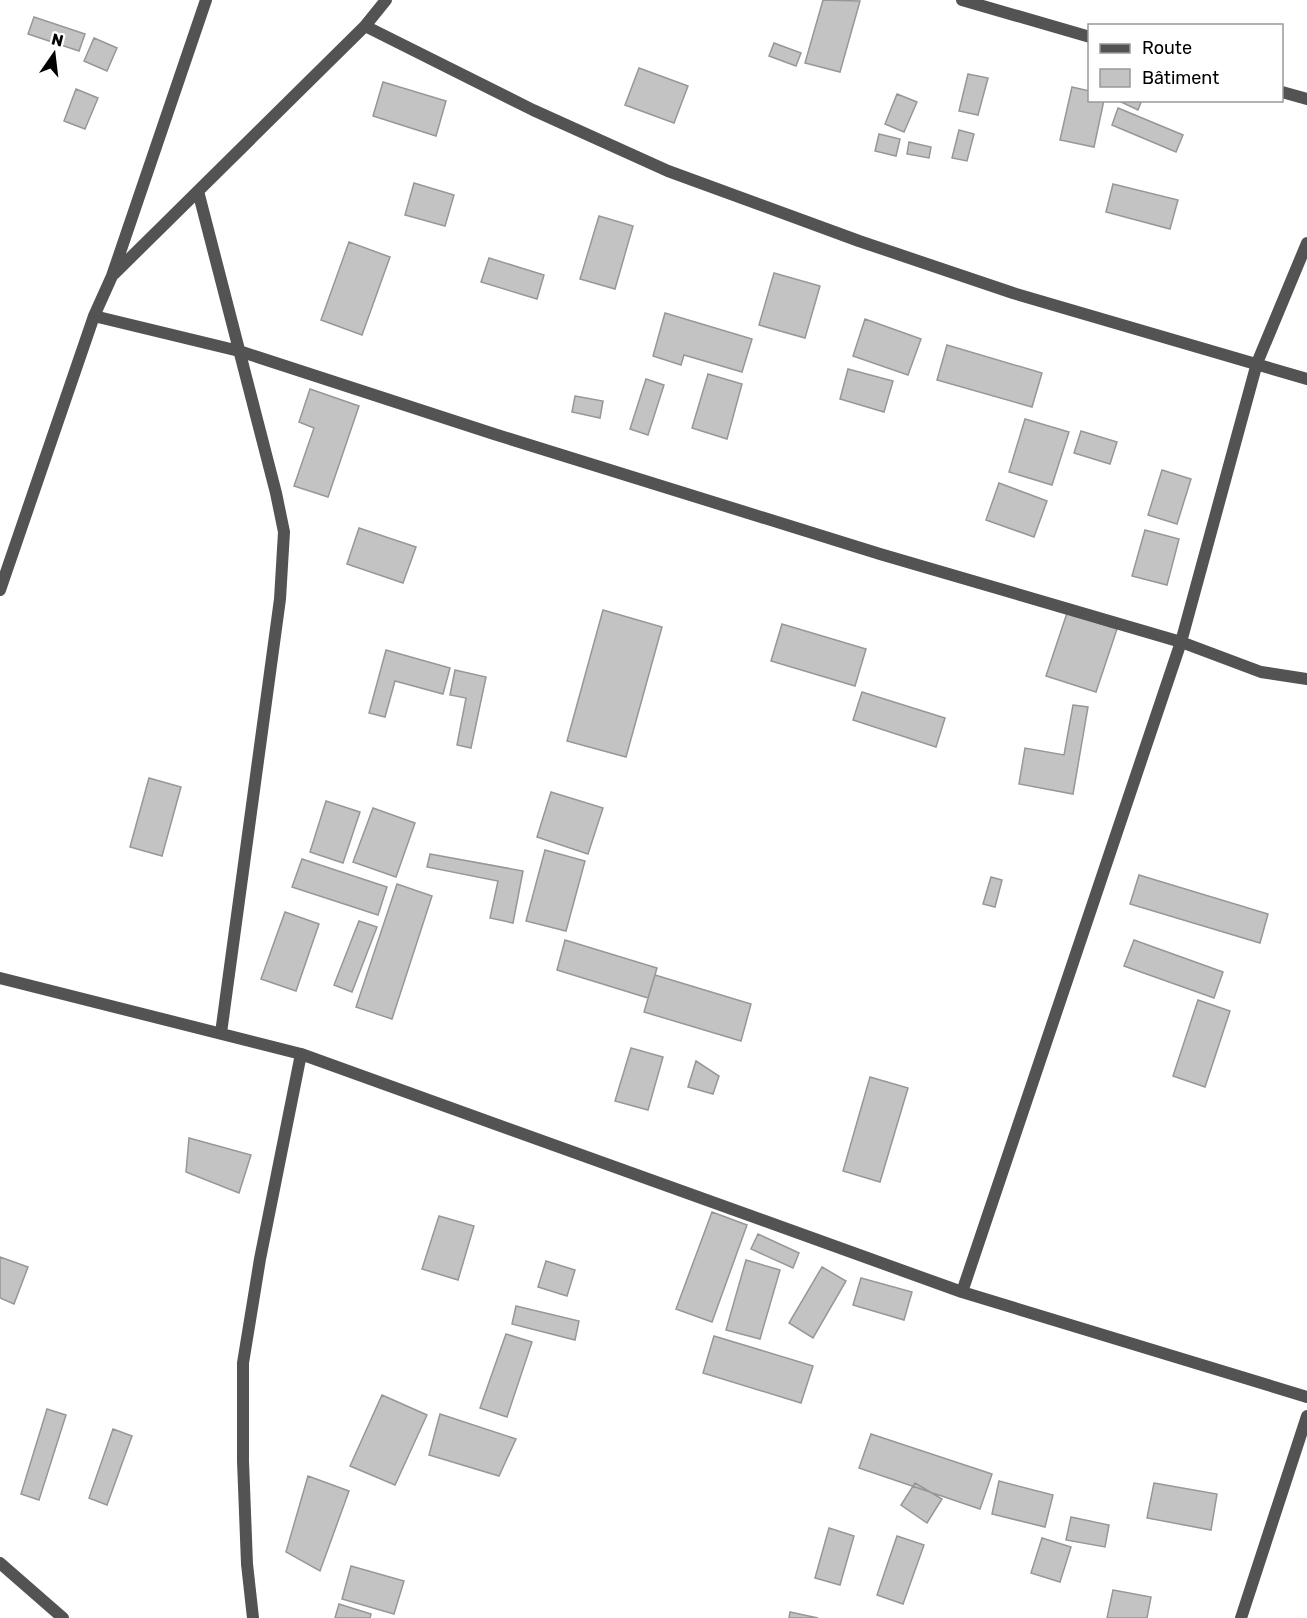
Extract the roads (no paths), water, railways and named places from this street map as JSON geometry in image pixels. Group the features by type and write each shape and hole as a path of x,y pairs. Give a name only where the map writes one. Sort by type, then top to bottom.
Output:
{"street":[{"path":"0,590 94,316 112,276 206,0"},
{"path":"112,276 365,26 386,0"},
{"path":"962,0 1088,37"},
{"path":"365,26 532,110 668,171 859,241 1002,290 1307,379"},
{"path":"1283,93 1307,99"},
{"path":"198,191 284,532 280,599 221,1033"},
{"path":"962,1292 1181,642 1257,363 1307,243"},
{"path":"94,316 239,351 494,434 869,551 1181,642 1261,672 1307,679"},
{"path":"0,978 301,1054 962,1292 1307,1397"},
{"path":"253,1618 247,1564 243,1461 243,1363 260,1259 301,1054"},
{"path":"1241,1618 1307,1416"},
{"path":"0,1563 63,1618"}]}
